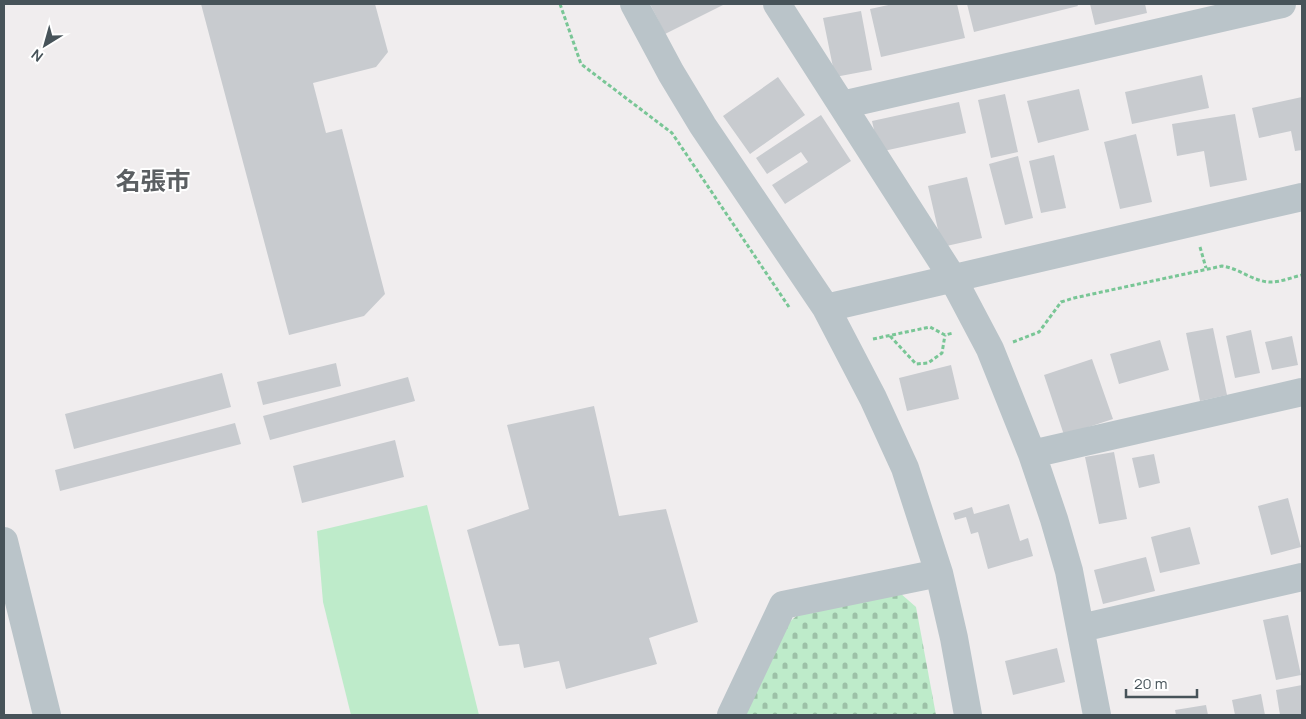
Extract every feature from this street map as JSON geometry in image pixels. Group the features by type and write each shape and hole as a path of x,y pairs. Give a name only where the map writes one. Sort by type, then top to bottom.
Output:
{"street":[{"path":"634,4 671,73 703,126 826,308 873,398 904,468 939,573 954,638 968,715"},
{"path":"777,4 952,277 990,350 1032,454 1069,571 1097,715"},
{"path":"842,105 1282,4"},
{"path":"826,308 952,277 1302,197"},
{"path":"1032,454 1302,392"},
{"path":"4,542 9,584 47,715"},
{"path":"731,715 783,605 939,573"},
{"path":"1081,628 1302,577"}],"path":[{"path":"560,4 581,64 672,134 789,307"},
{"path":"1200,245 1206,268"},
{"path":"990,350 1039,332 1061,302 1206,268 1222,266 1232,267 1257,279 1271,282 1302,275"},
{"path":"873,339 930,327 945,335 978,325"},
{"path":"890,336 916,364 928,363 942,353 945,335"}],"green space":[{"path":"427,505 479,715 351,715 323,602 317,531"},
{"path":"900,593 916,607 936,715 743,715 785,626 801,612"}],"building":[{"path":"201,4 375,4 388,52 376,67 313,83 326,133 342,129 385,294 364,316 289,335"},
{"path":"650,4 725,4 665,34"},
{"path":"893,4 957,4 965,38 881,57 870,9"},
{"path":"967,4 1077,4 1078,6 974,32"},
{"path":"1090,4 1145,4 1147,13 1095,25"},
{"path":"861,11 872,70 835,77 823,18"},
{"path":"1202,75 1209,108 1132,124 1125,92"},
{"path":"778,77 805,115 750,154 723,116"},
{"path":"1079,89 1089,130 1038,143 1027,101"},
{"path":"1005,94 1018,152 991,158 978,100"},
{"path":"1302,97 1302,150 1295,151 1291,131 1259,138 1252,108"},
{"path":"959,102 966,133 879,152 872,121"},
{"path":"1235,114 1247,180 1210,187 1204,151 1177,156 1172,124"},
{"path":"821,115 851,161 785,204 772,185 808,162 801,152 767,174 756,158"},
{"path":"1136,134 1152,202 1120,209 1104,142"},
{"path":"1054,155 1066,208 1041,213 1029,161"},
{"path":"1018,156 1033,218 1005,225 989,164"},
{"path":"967,177 982,238 942,247 928,186"},
{"path":"1213,328 1227,395 1200,401 1186,333"},
{"path":"1251,330 1260,373 1235,378 1226,336"},
{"path":"1292,336 1298,365 1272,370 1265,342"},
{"path":"1160,340 1169,370 1119,384 1110,354"},
{"path":"1092,359 1113,419 1064,435 1044,375"},
{"path":"336,363 341,386 263,405 257,382"},
{"path":"951,365 959,399 907,411 899,378"},
{"path":"222,373 231,407 74,449 65,414"},
{"path":"408,377 415,401 270,440 263,416"},
{"path":"594,406 619,516 666,509 698,622 649,638 657,664 566,689 559,661 524,668 519,644 499,646 467,530 529,509 507,425"},
{"path":"235,423 241,444 60,491 55,470"},
{"path":"395,440 404,477 302,503 293,466"},
{"path":"1114,452 1127,519 1099,524 1085,457"},
{"path":"1154,454 1160,483 1139,488 1132,458"},
{"path":"1288,498 1301,547 1271,555 1258,506"},
{"path":"1009,504 1020,541 1028,538 1033,556 988,569 978,532 971,534 966,517 955,520 953,513 972,507 974,514"},
{"path":"1190,527 1200,564 1160,573 1151,537"},
{"path":"1146,557 1155,591 1103,604 1094,570"},
{"path":"1288,615 1301,675 1276,680 1263,620"},
{"path":"1057,648 1065,682 1013,695 1005,661"},
{"path":"1302,685 1302,715 1280,715 1276,690"},
{"path":"1261,694 1265,715 1235,715 1232,700"},
{"path":"1206,705 1208,715 1176,715 1175,710"}],"district":[{"name":"名張市","path":"153,180"}]}
